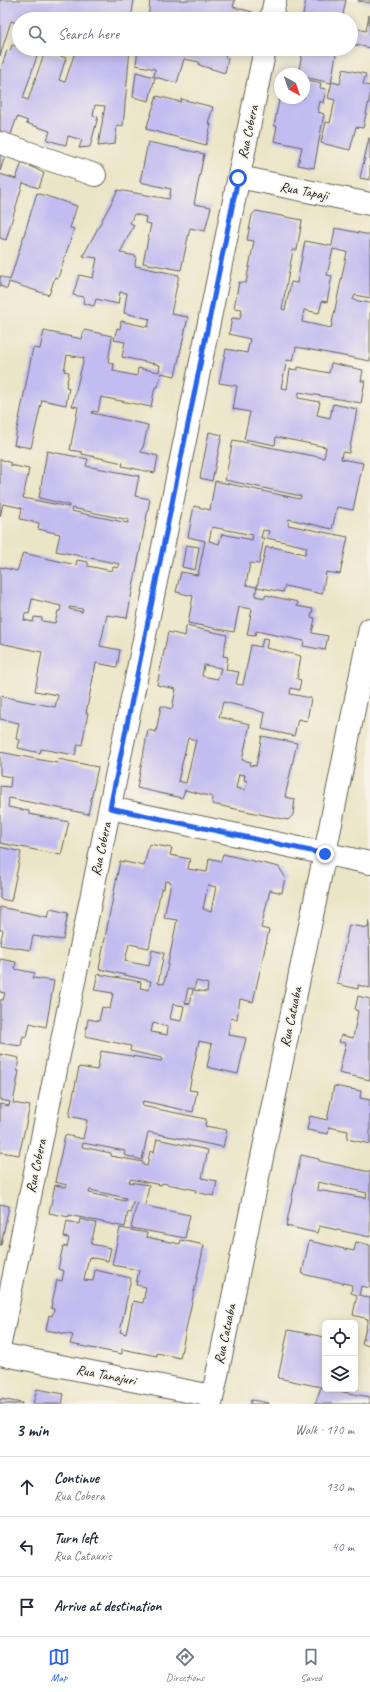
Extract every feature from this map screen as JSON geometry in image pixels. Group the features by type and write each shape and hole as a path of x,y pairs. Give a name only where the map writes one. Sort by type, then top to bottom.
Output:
{"street":[{"path":"272,12 275,0"},
{"name":"Rua Cobera","path":"0,1343 264,56"},
{"path":"0,143 94,175"},
{"name":"Rua Tapaji","path":"238,178 370,204"},
{"name":"Rua Catuaba","path":"211,1400 325,854 370,629"},
{"path":"110,808 370,863"},
{"name":"Rua Tanajuri","path":"0,1354 211,1400"}],"building":[{"path":"0,0 134,0 132,12 12,12 12,21 0,56"},
{"path":"150,0 235,0 233,7 253,12 149,12"},
{"path":"306,0 346,0 343,12 303,12"},
{"path":"370,0 370,3 358,1"},
{"path":"369,15 370,48 358,45 358,29 366,31"},
{"path":"12,45 12,56 37,56 23,98 28,100 43,56 60,56 66,58 59,80 65,82 74,56 129,56 123,126 117,125 115,144 98,146 105,106 95,105 93,116 98,117 90,147 79,148 82,140 68,136 66,145 47,140 50,131 26,123 28,121 17,117 10,137 0,133 0,72 7,50 10,51"},
{"path":"137,56 225,56 228,58 225,73 199,65 199,62 184,59 177,83 155,77 149,101 133,97 136,72 154,77 155,69 136,65"},
{"path":"302,56 336,56 331,83 310,78 310,68 299,68"},
{"path":"343,69 366,74 363,84 370,86 370,96 363,128 356,127 350,150 321,143 326,122 330,123 335,100 328,98 332,82 340,84"},
{"path":"310,80 321,83 320,88 326,89 323,103 320,101 318,112 324,114 314,168 298,165 302,147 274,141 277,126 274,126 278,104 310,104"},
{"path":"157,96 181,102 181,99 213,107 208,123 211,124 206,145 146,129"},
{"path":"370,138 370,180 360,178"},
{"path":"148,142 204,154 194,204 211,207 205,231 190,228 181,270 143,263 151,224 145,223 146,217 134,214 130,223 134,225 120,253 136,256 135,266 179,275 171,314 188,317 175,376 161,373 158,387 155,387 151,407 101,397 98,412 93,411 92,413 148,425 141,452 158,456 155,473 122,466 123,463 70,450 78,407 72,406 84,358 67,355 64,371 69,372 66,387 69,388 66,405 42,400 31,448 14,445 33,348 40,349 44,331 82,339 84,330 112,336 108,363 114,364 113,371 137,376 138,368 159,372 160,365 122,357 125,342 114,340 117,328 120,329 121,321 148,327 150,319 124,313 127,293 120,292 118,304 96,299 94,306 83,303 84,297 73,295 79,275 93,278 97,258 83,256 118,190 169,199 171,189 140,182"},
{"path":"0,155 5,156 0,171"},
{"path":"22,162 44,173 39,188 23,183 6,240 0,238 0,174 16,179"},
{"path":"37,193 77,206 70,228 74,229 58,278 55,277 49,295 9,282 7,289 0,286 0,276 10,280"},
{"path":"256,211 302,220 297,250 293,250 282,309 285,310 291,282 297,283 305,241 332,246 335,228 370,235 370,298 355,295 353,300 370,303 370,361 296,347 293,361 287,360 281,388 287,389 290,369 298,370 298,367 329,373 331,363 363,370 361,381 365,381 361,403 299,392 298,398 320,402 317,415 330,418 333,404 357,409 349,453 342,452 341,459 363,463 353,510 337,507 332,529 289,519 288,525 348,537 340,574 326,572 322,594 285,586 283,592 257,587 255,596 265,598 265,595 298,602 297,606 313,609 311,617 315,618 312,633 328,636 325,650 303,646 304,641 256,631 255,636 247,635 252,609 239,607 234,632 188,623 193,596 176,592 181,572 198,575 205,541 188,537 194,506 210,510 215,481 300,499 301,496 225,480 233,440 324,458 326,447 276,437 275,445 244,439 250,412 233,409 237,386 219,383 226,349 247,353 250,339 229,334 232,318 240,319 242,309 234,308 239,282 246,283 254,241 247,240 252,215","holes":["333,249 347,252 331,328 302,322 304,310 319,313 322,301 327,302 332,276 327,275","212,527 253,535 252,540 222,534 219,544 209,541","263,530 269,531 267,538 307,547 305,554 266,547 257,587 246,585 250,563 259,564 264,538 261,538"]},
{"path":"209,432 222,435 212,481 200,478"},
{"path":"47,451 88,459 86,466 139,476 135,496 150,499 127,618 107,615 100,646 120,650 117,667 96,663 86,713 88,713 82,745 78,744 75,755 41,749 40,753 18,748 20,740 16,739 19,723 0,719 0,696 55,707 58,695 35,691 42,652 0,643 0,567 17,571 23,553 76,565 77,560 88,562 88,566 112,571 113,567 118,568 120,564 56,551 60,534 38,529 39,523 20,519 22,508 3,504 0,517 0,459 11,463 10,465 29,469 23,498 69,507 69,505 39,498","holes":["72,508 129,520 128,523 71,511","32,599 61,606 55,623 42,621 42,618 34,617 33,622 24,620 25,613 29,614","69,607 83,609 82,612 69,609"]},
{"path":"186,545 199,547 195,570 182,567"},
{"path":"186,626 227,635 223,656 228,657 226,670 239,672 236,684 243,685 251,645 261,647 263,638 268,639 266,648 301,656 297,679 301,680 299,690 291,688 290,694 311,698 307,721 298,719 294,736 262,729 265,713 253,709 223,702 219,717 250,724 242,760 251,762 250,765 256,766 262,736 297,743 285,797 295,799 293,815 288,820 212,804 213,797 185,790 182,798 137,788 148,730 156,732 161,706 172,709 176,689 157,685 168,632 185,636","holes":["204,665 221,668 218,679 202,676","188,738 196,740 186,783 178,781","239,774 245,775 244,780 247,781 245,790 236,788"]},
{"path":"0,752 57,763 58,759 98,767 88,814 9,798 8,807 29,811 29,814 69,822 61,855 0,843 0,786 10,787 11,777 0,775"},
{"path":"149,844 172,848 170,855 190,859 188,869 207,872 209,858 221,861 223,854 279,867 285,877 282,893 270,890 261,928 269,930 253,1002 240,999 237,1019 231,1018 228,1035 246,1038 238,1074 207,1067 212,1044 199,1041 189,1090 197,1091 193,1112 143,1101 142,1106 206,1119 205,1126 227,1130 223,1147 148,1132 142,1160 124,1155 125,1151 83,1143 82,1147 111,1153 111,1156 143,1162 143,1165 147,1166 150,1151 154,1152 157,1139 208,1150 202,1178 217,1181 214,1196 195,1192 196,1190 162,1183 161,1185 130,1179 129,1182 149,1185 145,1206 190,1215 185,1238 131,1228 137,1203 133,1202 130,1213 128,1212 125,1227 69,1215 69,1217 49,1213 55,1185 66,1187 67,1185 55,1182 65,1135 83,1139 87,1120 69,1116 79,1067 97,1070 101,1051 161,1061 162,1058 130,1051 131,1046 85,1036 88,1019 99,1021 102,1007 110,1009 113,993 94,990 98,974 141,982 140,988 149,990 151,981 99,969 120,861 144,866","holes":["165,881 171,882 164,918 177,920 164,984 158,983 164,953 152,950 149,966 125,961 129,944 149,948 161,889 164,889","208,885 216,887 211,911 203,909","196,981 208,984 207,992 194,990","188,988 193,989 190,1004 185,1003","173,1004 184,1006 181,1021 170,1019","153,1023 168,1027 167,1035 151,1032","90,1190 126,1198 125,1201 89,1193"]},
{"path":"0,847 21,852 11,901 0,899"},
{"path":"0,907 48,917 50,909 68,913 63,940 33,936 30,950 0,945 3,930 0,930"},
{"path":"369,920 370,988 358,985 358,989 337,984 349,925 368,928"},
{"path":"0,959 16,962 15,969 35,973 33,978 54,981 46,1027 30,1023 27,1037 23,1036 21,1046 0,1043 0,1000 3,1000 5,993 0,992"},
{"path":"358,996 370,999 370,1080 339,1073 346,1043 339,1042 341,1035 353,1038 358,1011 355,1010"},
{"path":"0,1054 19,1058 17,1071 19,1071 13,1103 30,1106 19,1155 0,1152 0,1104 9,1106 10,1102 0,1100"},
{"path":"334,1086 361,1091 360,1098 370,1100 370,1144 347,1139 348,1131 329,1127 328,1134 307,1130 310,1116 327,1120"},
{"path":"301,1155 319,1159 319,1161 370,1172 370,1237 319,1226 317,1233 286,1226","holes":["318,1182 367,1193 366,1198 317,1190"]},
{"path":"0,1204 9,1206 1,1245 0,1245"},
{"path":"80,1219 96,1223 91,1244 111,1248 108,1261 89,1257 84,1280 93,1281 95,1270 131,1278 120,1332 126,1334 133,1301 143,1303 146,1287 136,1285 139,1270 112,1265 120,1228 147,1233 146,1237 180,1244 181,1240 204,1245 180,1358 157,1353 157,1356 122,1349 122,1354 70,1344 73,1335 46,1330 49,1315 52,1316 54,1309 51,1308 57,1280 62,1281 64,1271 58,1269 63,1246 67,1247 69,1238 64,1237 67,1221 79,1224"},
{"path":"309,1241 354,1251 356,1242 370,1245 370,1288 361,1286 359,1295 370,1298 370,1346 362,1344 368,1319 353,1315 357,1295 351,1293 352,1285 302,1274"},
{"path":"288,1330 322,1336 322,1392 343,1392 370,1397 370,1404 315,1404 321,1387 278,1378"},
{"path":"37,1389 64,1394 62,1404 33,1404"},
{"path":"0,1399 22,1403 22,1404 0,1404"},
{"path":"251,1400 269,1403 269,1404 250,1404"}],"route":[{"path":"238,178 110,808 325,854"}]}
